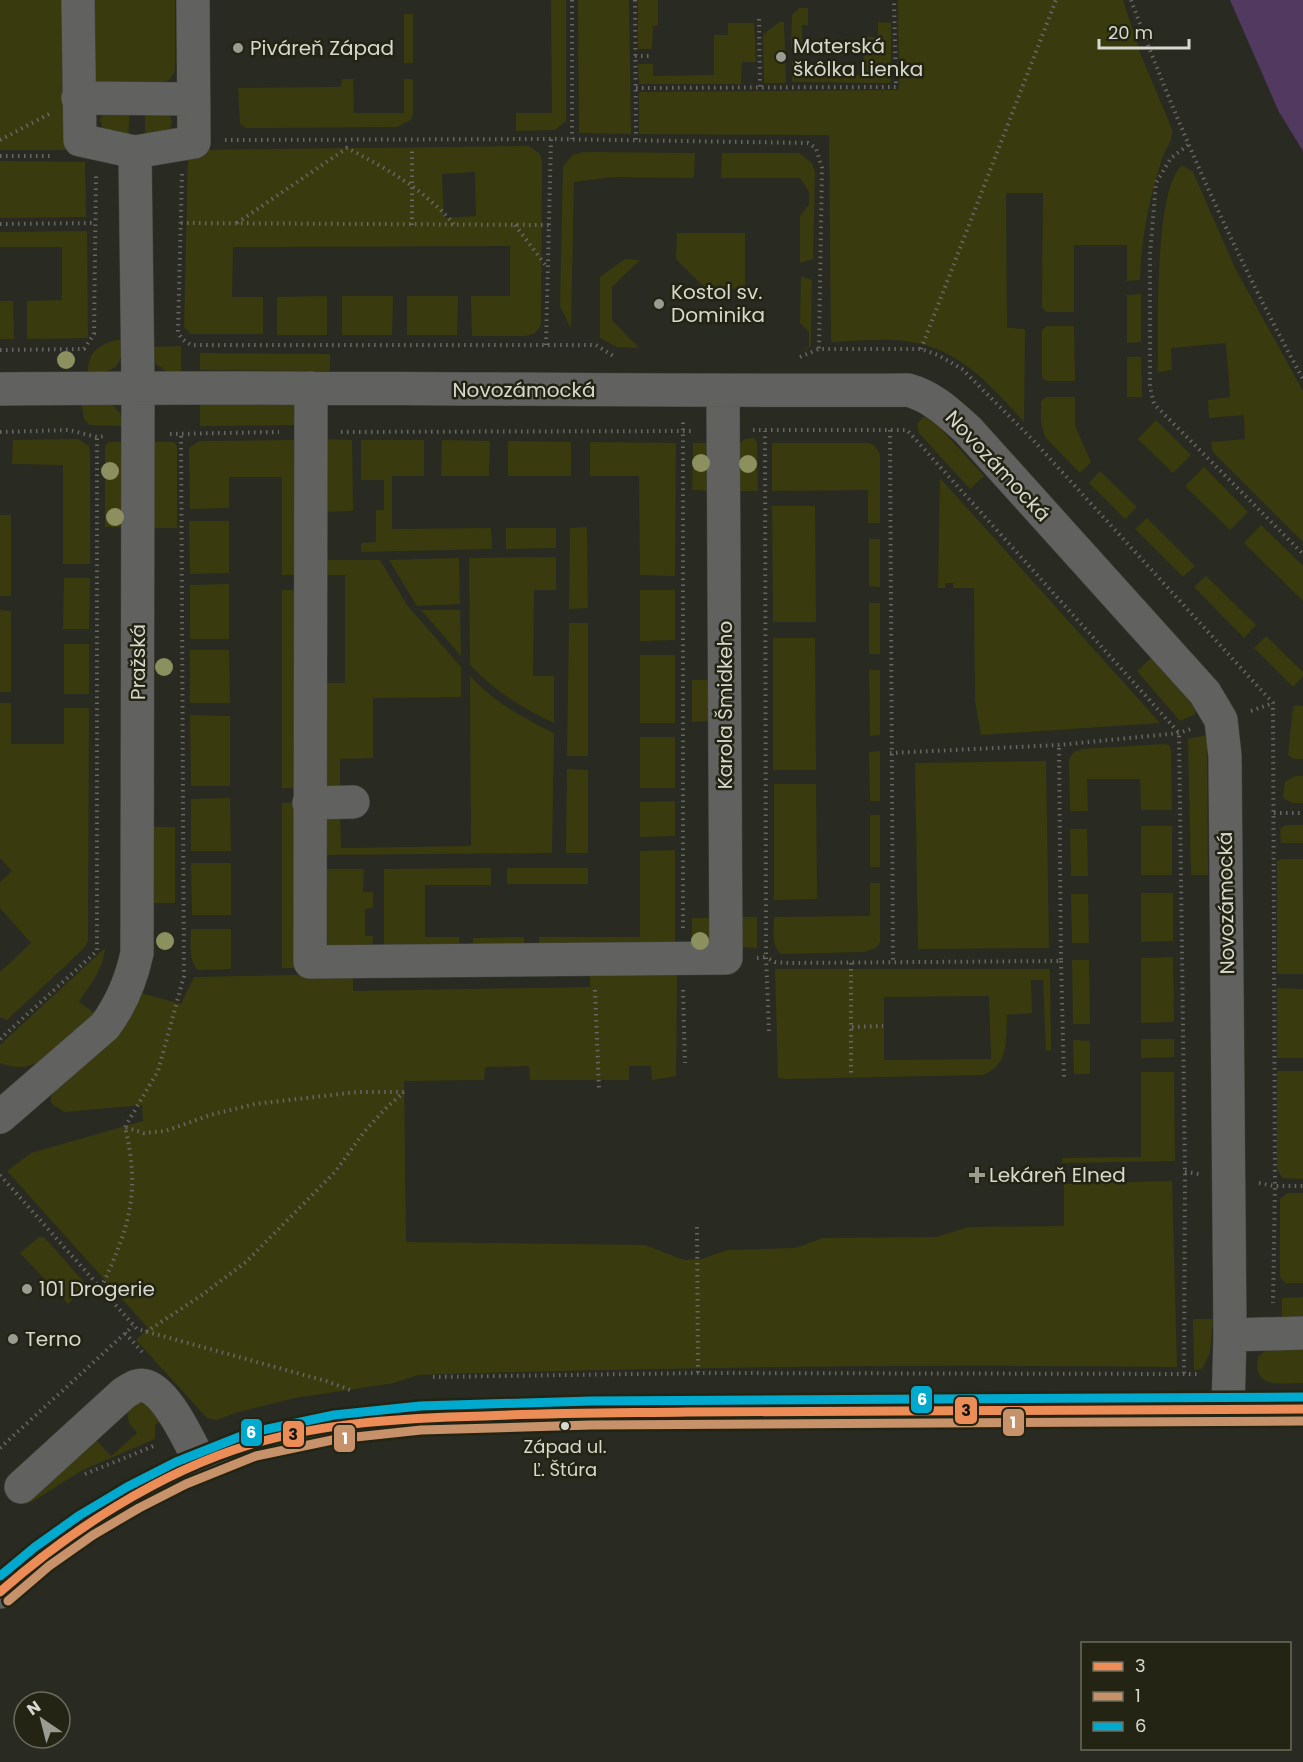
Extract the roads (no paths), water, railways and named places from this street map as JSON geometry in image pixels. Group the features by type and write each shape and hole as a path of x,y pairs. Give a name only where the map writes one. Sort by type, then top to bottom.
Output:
{"street":[{"path":"78,0 80,140 96,149 135,152 189,143 193,99 193,0"},
{"path":"78,98 193,99"},
{"name":"Pražská","path":"5,1103 105,1026 127,992 137,953 138,386 135,152"},
{"name":"Novozámocká","path":"0,389 138,386 723,391 908,390 922,394 940,405 968,430 1205,693 1221,720 1225,756 1230,1335 1228,1410"},
{"path":"311,388 309,803 353,802"},
{"name":"Karola Šmidkeho","path":"309,803 310,962 726,958 723,391"},
{"path":"1230,1335 1288,1334"},
{"path":"21,1487 124,1393 135,1386 145,1385 153,1390 174,1413 201,1464"},
{"path":"5,1576 142,1492 201,1464 250,1445 282,1437 373,1423 494,1416 679,1412 1303,1409"}],"place":[{"name":"Piváreň Západ","path":"238,48"},
{"name":"Materská škôlka Lienka","path":"781,57"},
{"name":"Kostol sv. Dominika","path":"659,304"},
{"name":"Lekáreň Elned","path":"977,1175"},
{"name":"101 Drogerie","path":"27,1289"},
{"name":"Terno","path":"13,1339"},
{"name":"Západ ul. Ľ. Štúra","path":"565,1426"}]}
